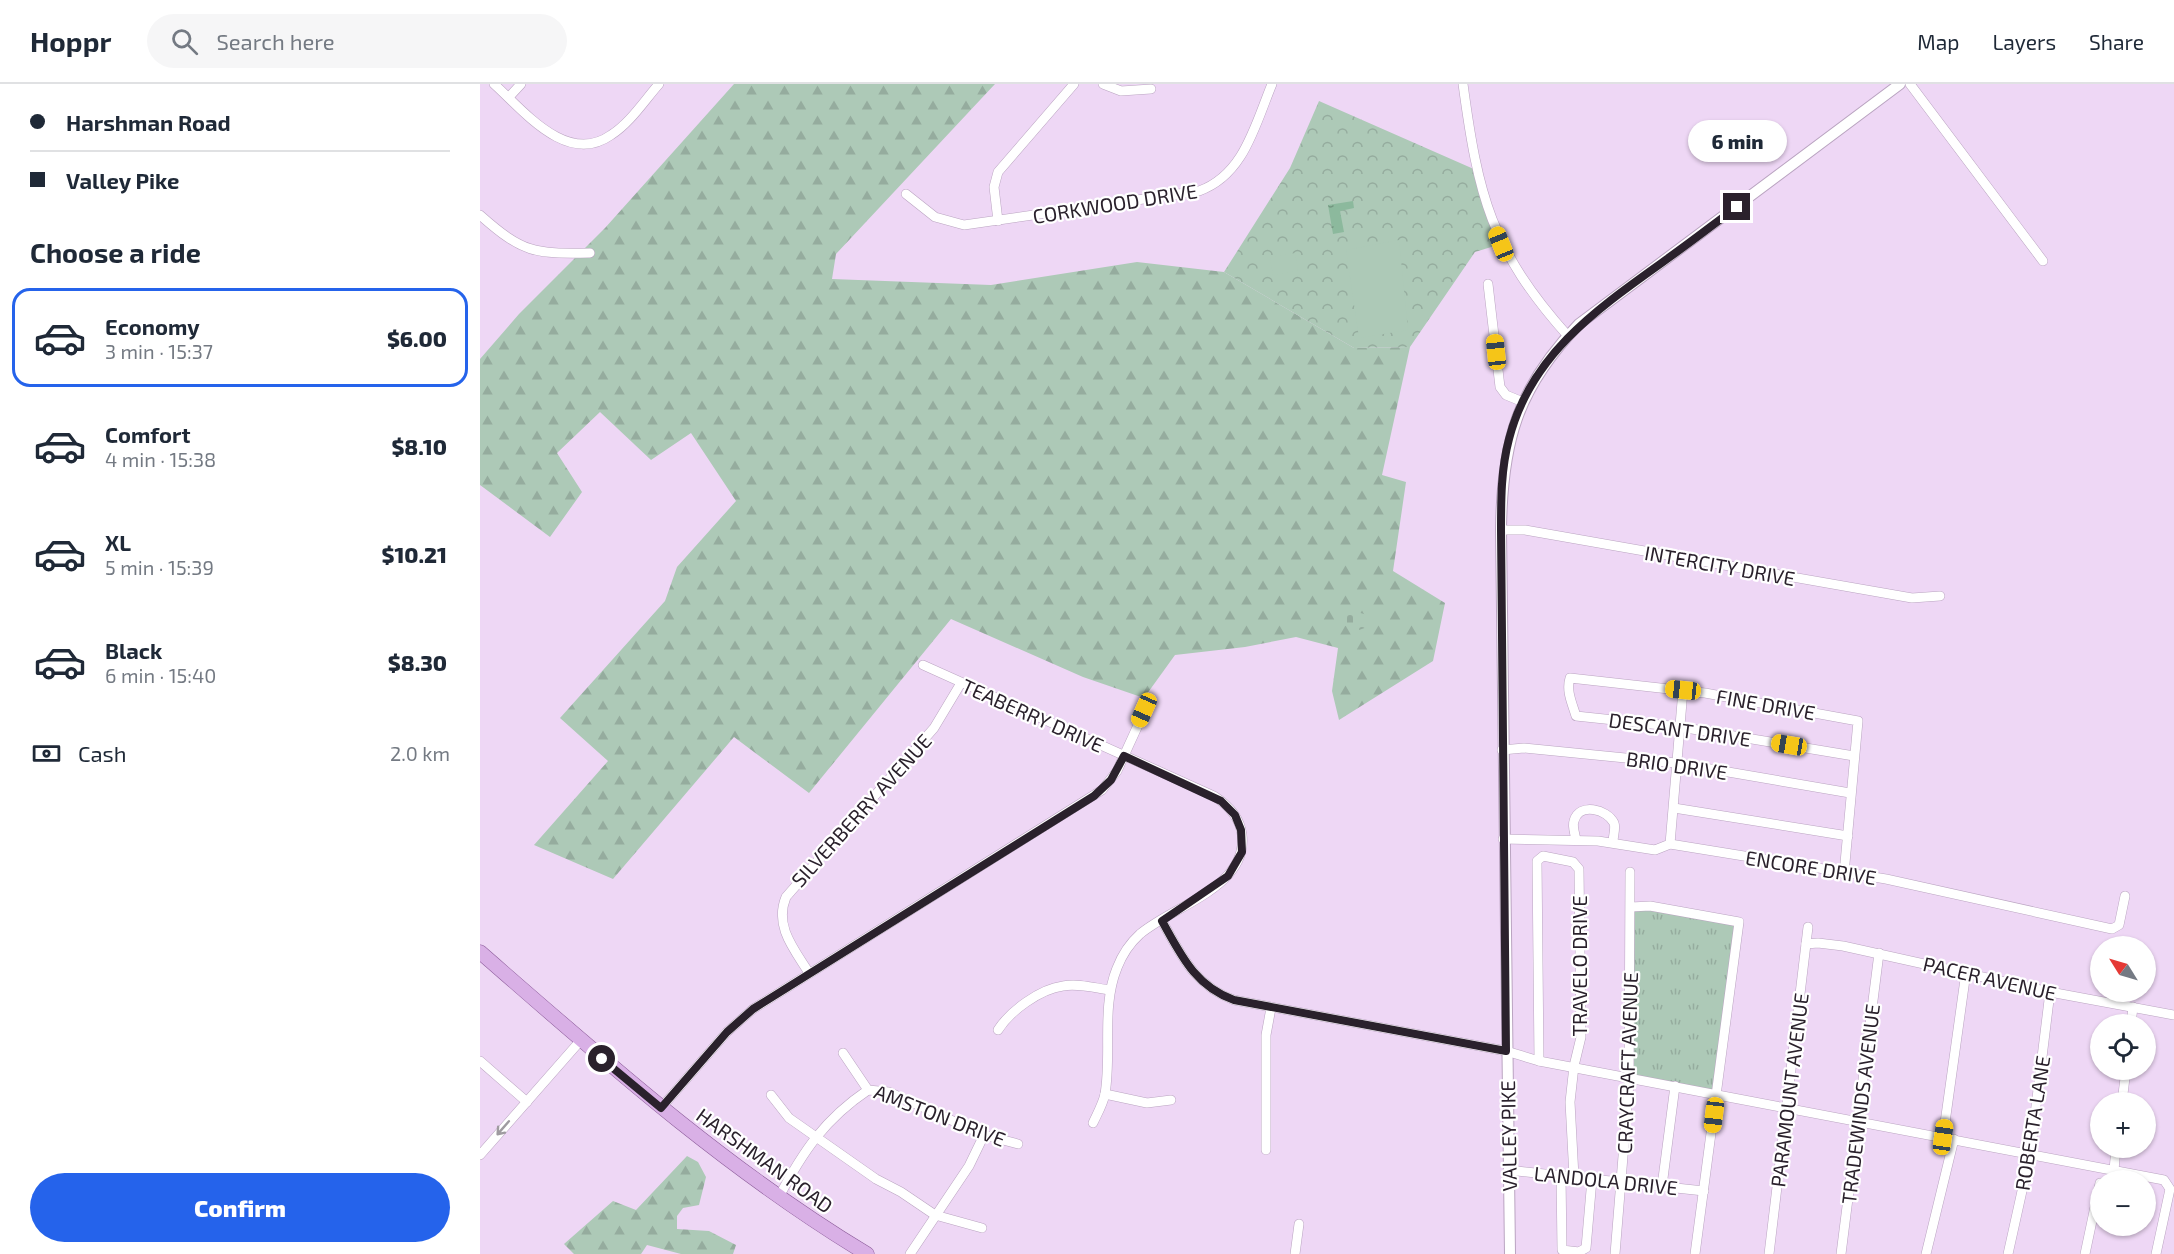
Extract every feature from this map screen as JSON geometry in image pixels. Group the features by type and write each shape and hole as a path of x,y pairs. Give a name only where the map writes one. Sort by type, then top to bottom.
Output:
{"main road":[{"name":"HARSHMAN ROAD","path":"480,952 661,1108 779,1197 867,1254"}],"street":[{"path":"494,84 557,138 585,144 602,140 619,129 659,84"},
{"path":"509,98 521,84"},
{"path":"998,221 994,187 998,172 1074,84"},
{"path":"1103,84 1121,91 1151,88"},
{"name":"CORKWOOD DRIVE","path":"906,194 924,210 945,221 964,225 1208,188 1225,177 1238,162 1272,84"},
{"path":"1463,84 1476,171 1501,244 1531,292 1568,336"},
{"name":"VALLEY PIKE","path":"1510,1254 1503,839 1501,530 1504,460 1523,402 1568,336 1598,308 1900,84"},
{"path":"1910,84 2043,261"},
{"path":"480,215 514,242 530,249 546,254 590,253"},
{"path":"1488,284 1500,387 1506,395 1523,402"},
{"name":"INTERCITY DRIVE","path":"1501,530 1525,530 1912,598 1940,596"},
{"name":"TEABERRY DRIVE","path":"923,665 1221,801 1235,815 1241,830 1242,852 1228,876 1146,930 1133,942 1118,965 1110,990 1105,1094 1093,1123"},
{"name":"FINE DRIVE","path":"1576,716 1568,691 1570,678 1683,690 1858,720 1854,756"},
{"name":"SILVERBERRY AVENUE","path":"809,973 783,927 781,911 786,897 934,728 962,683"},
{"path":"1670,844 1683,690"},
{"path":"661,1108 740,1020 809,973 1094,796 1111,780 1144,710"},
{"name":"DESCANT DRIVE","path":"1576,716 1680,727 1854,756"},
{"name":"BRIO DRIVE","path":"1502,750 1536,749 1676,763 1850,793"},
{"path":"1844,874 1854,756"},
{"path":"1674,808 1848,836"},
{"path":"1576,840 1573,823 1575,817 1581,811 1594,810 1615,825 1612,842"},
{"name":"ENCORE DRIVE","path":"1503,839 1612,842 1655,850 1670,844 1886,879 1973,897 2026,912 2116,928 2120,922 2125,896"},
{"name":"TRAVELO DRIVE","path":"1539,1061 1537,861 1544,856 1573,862 1578,866 1581,1037 1574,1066 1570,1102 1574,1177"},
{"name":"CRAYCRAFT AVENUE","path":"1615,1254 1628,1077 1630,872"},
{"path":"1631,908 1650,906 1739,922 1695,1254"},
{"path":"1162,921 1197,978 1209,990 1234,1000 1506,1051 1539,1061 1717,1093 2030,1155 2114,1170 2115,1158"},
{"name":"PARAMOUNT AVENUE","path":"1769,1254 1808,927"},
{"name":"PACER AVENUE","path":"1806,944 1818,943 1879,953 2050,992 2174,1015"},
{"name":"TRADEWINDS AVENUE","path":"1841,1254 1879,953"},
{"path":"1943,1137 1966,972"},
{"path":"998,1030 1009,1016 1056,987 1072,985 1110,990"},
{"name":"ROBERTA LANE","path":"2008,1254 2030,1155 2050,992"},
{"path":"2132,1014 2133,1007"},
{"path":"1266,1150 1266,1035 1271,1008"},
{"path":"480,1155 581,1040"},
{"name":"AMSTON DRIVE","path":"843,1053 868,1090 889,1092 984,1135 1018,1144"},
{"path":"480,1061 526,1102"},
{"path":"1662,1186 1675,1086"},
{"path":"779,1197 815,1136 844,1106 868,1090"},
{"path":"1105,1094 1147,1103 1171,1100"},
{"path":"771,1095 789,1118 876,1179 901,1192 935,1215 982,1228"},
{"path":"909,1254 969,1166 984,1135"},
{"path":"1926,1254 1954,1139"},
{"name":"LANDOLA DRIVE","path":"1508,1170 1704,1191"},
{"path":"1561,1175 1562,1251 1579,1252 1586,1248 1592,1179"},
{"path":"2156,1178 2168,1183 2170,1190 2156,1254"},
{"path":"1295,1254 1299,1224"},
{"path":"2085,1254 2090,1230"}],"green space":[{"path":"734,84 995,84 836,254 832,279 991,285 1137,262 1224,272 1354,348 1410,347 1382,475 1406,482 1393,571 1445,603 1433,661 1339,720 1332,691 1338,648 1296,637 1245,647 1175,655 1144,698 1083,677 951,619 809,793 734,737 613,879 534,845 608,761 560,718 665,601 677,567 736,501 691,433 651,460 600,412 557,453 582,492 550,537 480,485 480,359 519,314 605,228"},
{"path":"1319,101 1476,170 1501,244 1475,252 1410,347 1354,348 1224,272 1290,168"},
{"path":"1399,240 1408,330 1359,338 1346,250"},
{"path":"1295,253 1298,270 1273,275 1270,258"},
{"path":"1343,608 1371,616 1370,626 1359,630 1340,624"},
{"path":"1631,907 1739,922 1717,1093 1628,1077"},
{"path":"687,1156 698,1162 706,1177 699,1205 683,1208 677,1216 677,1229 709,1231 736,1245 733,1254 681,1254 647,1245 641,1254 574,1254 564,1244 613,1201 636,1210"}],"water":[{"path":"1353,201 1354,208 1340,211 1344,232 1333,234 1328,205"}],"route":[{"path":"602,1059 661,1108 727,1032 753,1009 1094,796 1111,780 1124,756 1214,796 1228,806 1239,822 1243,842 1242,852 1234,869 1220,884 1162,921 1197,978 1209,990 1234,1000 1506,1051 1501,530 1502,477 1509,439 1530,388 1579,324 1737,207"}]}
